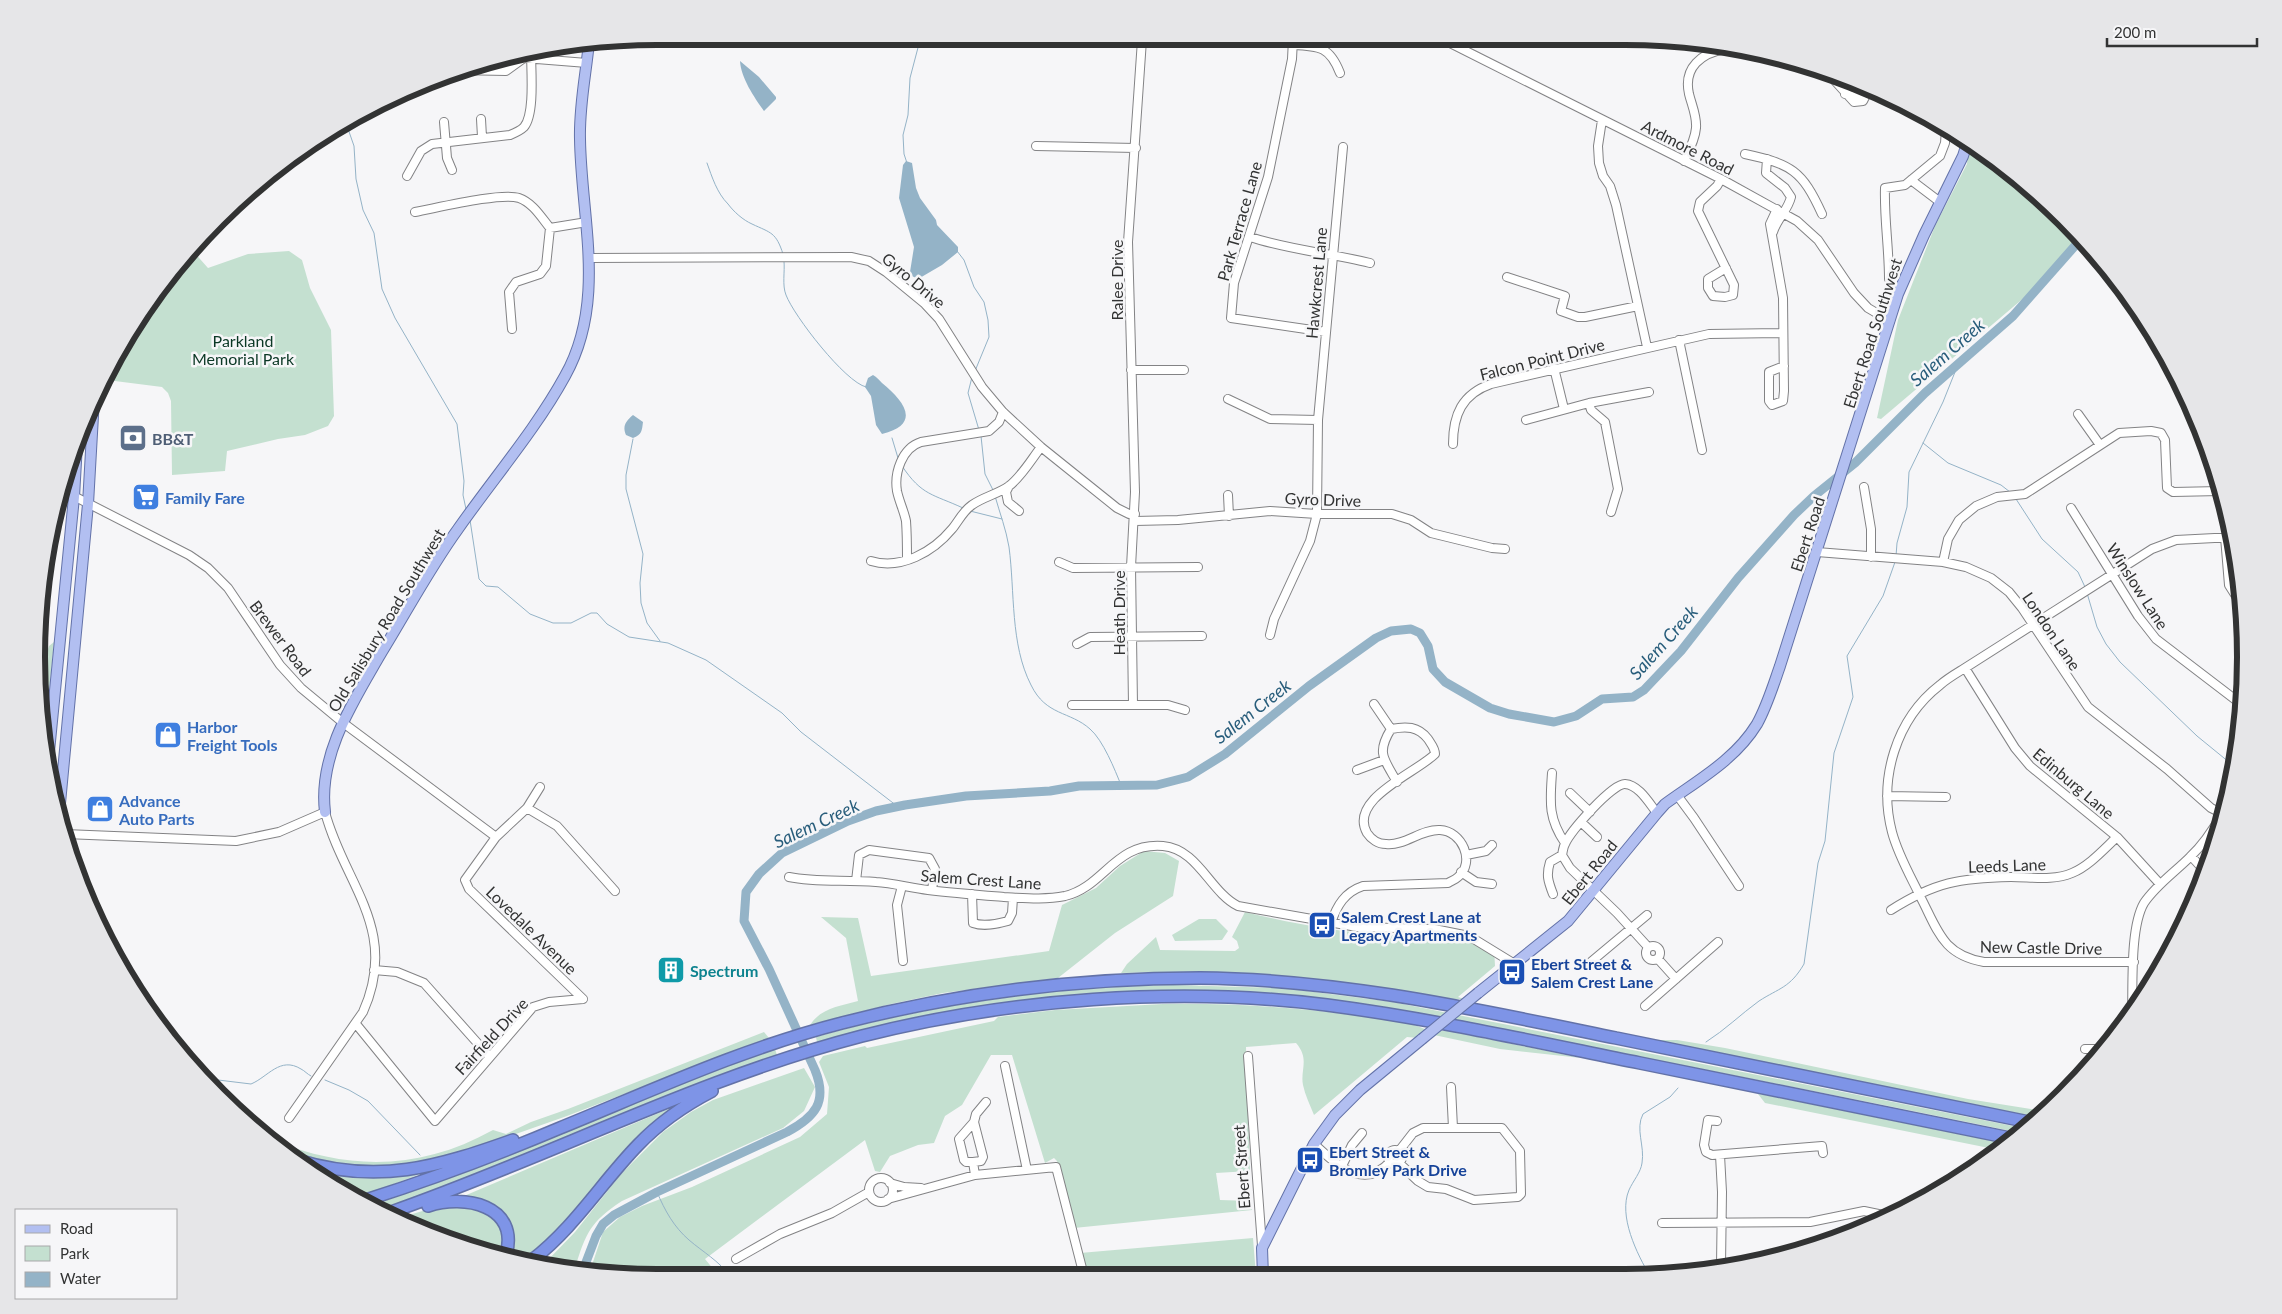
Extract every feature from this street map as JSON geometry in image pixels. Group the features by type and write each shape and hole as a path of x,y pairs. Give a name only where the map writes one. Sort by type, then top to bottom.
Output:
{"highway":[{"path":"371,1198 476,1162 697,1071 813,1031 928,1003 1018,989 1109,980 1202,978 1249,980 1348,989 1475,1009 2024,1121"},
{"path":"396,1210 504,1171 680,1097 780,1061 863,1036 960,1016 1063,1002 1116,998 1211,997 1327,1005 1459,1026 2005,1137"},
{"path":"536,1257 558,1238 629,1154 663,1122 706,1094 767,1070 780,1061"},
{"path":"314,1164 344,1171 402,1171 428,1167 462,1158 553,1125 562,1128"},
{"path":"404,1214 436,1203 462,1201 478,1203 491,1210 504,1223 508,1240 507,1250"}],"main road":[{"name":"Old Salisbury Road Southwest","path":"325,812 324,791 326,776 342,722 446,547 566,376 581,339 588,297 590,258 580,140 588,49"},
{"name":"Ebert Road Southwest","path":"1848,457 1908,268 1966,149"},
{"path":"61,793 88,504 93,421"},
{"name":"Ebert Road","path":"1262,1248 1314,1144 1335,1115 1360,1090 1513,963 1568,921 1657,812 1722,763 1742,744 1757,724 1780,666 1848,457"},
{"path":"50,739 76,464"},
{"name":"Ebert Street","path":"1262,1248 1263,1269"}],"street":[{"name":"Ralee Drive","path":"1135,517 1128,242 1142,45"},
{"name":"Park Terrace Lane","path":"1292,45 1268,177 1234,283 1231,318 1326,332"},
{"path":"1304,45 1333,56 1340,73"},
{"name":"Ardmore Road","path":"1454,45 1779,210 1802,225 1818,240 1854,293 1868,308 1890,322"},
{"path":"1684,161 1696,130 1696,118 1689,92 1691,70 1704,55 1712,51"},
{"path":"541,56 587,63"},
{"path":"408,176 413,161 420,151 432,144 510,134 525,126 530,115 531,59"},
{"path":"483,71 506,71 519,61"},
{"path":"1835,82 1845,94 1853,96 1861,93"},
{"path":"481,119 482,138"},
{"path":"1602,120 1598,146 1599,163 1603,176 1610,186 1616,205 1647,347"},
{"path":"444,122 444,142 447,158 452,170"},
{"path":"1889,279 1885,188 1905,185 1940,156 1946,136"},
{"path":"1036,146 1136,148"},
{"name":"Hawkcrest Lane","path":"1270,636 1274,619 1310,541 1317,514 1318,420 1343,147"},
{"path":"1745,154 1783,164 1797,174 1808,187 1822,214"},
{"path":"1767,159 1766,174 1785,188 1791,197 1789,205 1779,210 1772,233 1783,298 1784,366 1783,401 1772,405 1768,402 1769,372 1784,366"},
{"path":"1721,179 1717,186 1700,202 1698,211 1726,268"},
{"path":"1911,180 1940,202"},
{"path":"415,212 493,199 518,198 534,208 550,228 546,266 540,274 516,282 509,292 512,329"},
{"path":"550,228 587,222"},
{"path":"1250,237 1275,245 1333,254 1370,263"},
{"name":"Gyro Drive","path":"590,258 852,257 869,261 908,289 939,319 982,387 1003,412 1041,447 1117,508 1135,517 1229,516 1270,511 1317,514 1392,514 1411,520 1431,533 1492,548 1504,549"},
{"path":"1507,277 1565,296 1561,311 1578,317 1638,306"},
{"name":"Falcon Point Drive","path":"1452,444 1453,426 1458,411 1469,395 1479,388 1554,368 1679,340 1724,332 1783,333"},
{"path":"1679,340 1702,450"},
{"path":"1554,368 1564,409"},
{"path":"1131,370 1184,370"},
{"path":"1526,420 1589,403 1649,392"},
{"path":"1228,400 1270,418 1318,420"},
{"path":"1589,403 1591,410 1605,422 1618,488 1611,512"},
{"path":"907,560 905,519 897,489 898,471 906,452 912,446 921,442 988,431 999,422 1003,412"},
{"path":"2078,414 2100,445"},
{"path":"1943,562 1948,539 1959,520 1976,506 1997,497 2026,494 2119,434 2152,431 2161,433 2165,440 2167,488 2173,492 2214,491"},
{"path":"1019,512 1008,502 1006,492 1041,447"},
{"path":"871,561 880,564 893,564 907,560 933,547 952,530 970,506 1009,486"},
{"path":"1864,487 1871,530 1871,557"},
{"name":"Brewer Road","path":"68,493 189,555 208,568 228,588 280,665 301,688 342,722 496,837"},
{"path":"1228,495 1229,516"},
{"name":"Winslow Lane","path":"2072,508 2138,616 2156,639 2236,700"},
{"name":"Heath Drive","path":"1133,705 1131,567 1135,517"},
{"name":"New Castle Drive","path":"2134,962 1992,962 1966,957 1948,947 1919,892 1892,832 1887,796 1890,764 1896,742 1907,722 1939,685 2152,549 2176,540 2225,537"},
{"path":"2225,539 2229,585 2234,593"},
{"name":"London Lane","path":"1817,552 1943,562 1966,567 1991,578 2016,599 2088,707 2217,811"},
{"path":"1059,562 1073,568 1198,567"},
{"path":"1077,644 1090,637 1202,636"},
{"name":"Edinburg Lane","path":"1965,668 2015,748 2030,766 2117,837 2160,884"},
{"path":"1072,705 1168,704 1185,710"},
{"path":"1374,704 1391,728"},
{"path":"1391,728 1382,747 1382,755 1397,782"},
{"path":"1331,922 1335,910 1342,900 1354,889 1363,886 1448,882 1458,877 1465,867 1466,855 1459,838 1450,831 1430,831 1407,840 1385,844 1378,843 1369,837 1364,819 1369,803 1435,754 1435,749 1422,732 1412,728 1391,728"},
{"path":"1357,770 1384,760"},
{"path":"1552,773 1550,811 1553,822 1565,843"},
{"path":"1657,812 1636,788 1626,784 1617,786 1590,812 1565,843 1562,855 1570,868 1594,890 1648,947 1645,954 1646,958 1654,961 1658,958 1676,979"},
{"path":"496,837 527,808 540,787"},
{"path":"1570,793 1590,812"},
{"path":"1677,796 1694,818 1739,886"},
{"path":"1887,796 1946,797"},
{"path":"527,808 557,826 616,891"},
{"path":"71,834 236,841 279,832 325,812"},
{"name":"Old Salisbury Road Southwest","path":"289,1118 356,1024 368,1002 374,970 374,944 368,912 331,831 325,812"},
{"path":"1582,823 1597,837"},
{"path":"2133,999 2136,927 2144,904 2160,884 2191,856 2211,834"},
{"name":"Lovedale Avenue","path":"496,837 465,880 469,889 583,998"},
{"name":"Leeds Lane","path":"1892,910 1919,892 1960,880 2061,877 2084,866 2117,837"},
{"path":"1466,855 1486,850 1492,845"},
{"name":"Salem Crest Lane","path":"789,877 804,880 856,881 1013,898 1041,899 1066,896 1089,885 1109,866 1135,848 1164,846 1189,856 1224,898 1238,906 1357,927 1434,929 1469,936 1513,963"},
{"path":"856,881 859,855 870,850 929,858 935,869 932,890"},
{"path":"1553,894 1546,878 1550,862 1562,855"},
{"path":"2191,856 2200,866"},
{"path":"1461,872 1476,882 1492,884"},
{"path":"902,886 897,905 903,961"},
{"path":"972,894 974,923 978,925 997,924 1008,920 1012,913 1013,898"},
{"path":"1586,966 1648,915"},
{"path":"1645,1006 1718,942"},
{"path":"374,970 397,972 424,983 489,1056"},
{"name":"Fairfield Drive","path":"356,1024 434,1121 533,1008 549,1002 583,998"},
{"path":"2085,1049 2095,1049"},
{"name":"Ebert Street","path":"1248,1056 1262,1248"},
{"path":"1005,1066 1027,1170"},
{"path":"1451,1086 1453,1128"},
{"path":"974,1122 983,1157 981,1161 966,1162 960,1139 974,1122 976,1114 986,1102"},
{"path":"1717,1121 1708,1120 1704,1145 1709,1154 1720,1155 1770,1149 1822,1146 1823,1153"},
{"path":"1390,1162 1399,1163 1422,1185 1446,1189 1468,1199 1520,1196 1520,1151 1504,1130 1429,1128 1418,1130 1413,1133 1399,1151"},
{"path":"1342,1166 1352,1145 1362,1133"},
{"path":"1314,1144 1333,1161 1357,1174 1369,1175 1381,1172 1390,1162 1389,1152 1399,1151"},
{"path":"1399,1151 1402,1156 1399,1163"},
{"path":"1720,1155 1722,1261"},
{"path":"973,1162 975,1175"},
{"path":"926,1188 904,1187 884,1178 876,1179 870,1184 869,1192 877,1201 888,1199 975,1175 1056,1167 1082,1269"},
{"path":"888,1199 892,1193 890,1182"},
{"path":"736,1259 780,1234 832,1213 869,1192"},
{"path":"1662,1223 1810,1222 1864,1211 1878,1214"}],"green space":[{"path":"1968,150 1998,171 2029,197 2076,243 2026,296 1881,419 1877,418 1898,320 1935,226 1967,164"},
{"name":"Parkland Memorial Park","path":"289,251 302,260 310,288 331,330 334,416 328,426 305,435 278,439 227,451 225,471 172,475 171,401 168,393 162,387 111,381 148,317 171,284 196,254 208,268 248,254"},
{"path":"54,642 47,710 45,665 49,646"},
{"path":"1144,851 1165,853 1179,861 1173,896 1115,933 1058,978 943,993 810,1025 814,1019 825,1011 858,1001 846,938 821,917 858,918 871,976 1049,951 1062,905 1096,888 1120,866"},
{"path":"1245,912 1334,930 1389,935 1443,935 1469,938 1494,947 1495,966 1458,997 1464,999 1287,977 1205,973 1121,973 1127,964 1156,937 1160,950 1235,951 1239,948 1237,941 1232,937"},
{"path":"1199,919 1216,919 1228,931 1222,940 1175,941 1172,935"},
{"path":"1173,985 1283,988 1393,1002 2017,1127 2012,1131 1441,1017 1296,996 1198,991 1149,991 1053,998 959,1011 817,1042 816,1037 904,1015 993,999 1127,986"},
{"path":"1163,1004 1237,1005 1311,1010 1394,1020 1427,1030 1418,1038 1407,1037 1314,1115 1302,1080 1303,1054 1296,1043 1246,1047 1250,1171 1216,1173 1220,1200 1251,1201 1252,1210 1074,1228 1057,1161 1054,1158 1045,1163 1012,1055 991,1055 962,1105 945,1116 934,1143 918,1145 890,1156 880,1172 875,1171 865,1140 705,1259 713,1269 617,1268 592,1265 603,1232 620,1217 642,1206 692,1187 800,1137 827,1114 829,1087 819,1062 823,1056 994,1021 998,1017 1055,1010"},
{"path":"1438,1031 1449,1031 1581,1058 1500,1049 1434,1035"},
{"path":"764,1032 769,1038 567,1116 447,1158 388,1167 343,1165 303,1156 288,1145 331,1158 358,1161 386,1162 412,1159 439,1153 493,1130 506,1134 531,1122"},
{"path":"1653,1040 1677,1040 1725,1048 1968,1099 2037,1110 2030,1116"},
{"path":"775,1049 777,1055 678,1092 482,1172 387,1207 380,1203 480,1167 679,1084"},
{"path":"804,1068 815,1087 804,1111 783,1128 622,1201 611,1208 596,1222 586,1237 576,1264 549,1259 575,1232 621,1174 663,1132 691,1112 713,1100"},
{"path":"1758,1094 1999,1142 1990,1148 1765,1103"},
{"path":"673,1107 674,1110 570,1220 532,1256 508,1250 507,1225 464,1196"},
{"path":"317,1166 418,1172 420,1174 366,1195"},
{"path":"450,1203 491,1213 504,1232 503,1249 460,1237 408,1215"},
{"path":"1253,1238 1255,1269 1084,1269 1080,1253"}],"water":[{"path":"740,61 759,77 776,97 764,111 745,81"},
{"path":"906,161 912,163 916,188 920,198 936,220 937,225 958,247 958,252 942,265 918,279 912,276 910,272 914,247 899,198 903,165"},
{"path":"873,375 897,397 905,411 906,418 902,424 895,430 882,434 876,425 871,396 865,387 868,378"},
{"path":"633,415 643,422 640,434 633,438 626,435 624,429"}],"waterway":[{"path":"907,163 904,154 903,135 908,115 910,78 919,45"},
{"path":"348,129 354,146 356,179 363,210 374,233 382,289 395,318 457,424 464,481 463,495 466,509"},
{"path":"707,163 715,185 724,200 742,218 772,234 778,241 783,254"},
{"name":"Salem Creek","path":"585,1265 596,1236 603,1224 614,1215 657,1192 787,1132 812,1114 816,1107 820,1091 815,1070 769,969 744,921 746,892 759,874 782,853 848,821 876,811 905,805 966,796 1050,791 1079,786 1157,785 1188,777 1225,754 1309,686 1376,638 1391,631 1411,629 1420,633 1428,646 1433,669 1445,682 1490,708 1509,714 1554,722 1576,716 1602,699 1633,697 1644,690 1681,651 1738,578 1794,515 1855,463 1925,393 2013,316 2077,244"},
{"path":"957,251 964,260 974,287 984,302 988,320 989,337 975,371"},
{"path":"784,261 786,295 799,318 834,361 857,382 866,387"},
{"path":"1896,556 1897,543 1907,507 1909,472 1943,402 1959,362"},
{"path":"972,377 968,393 979,430"},
{"path":"981,436 985,474 993,490"},
{"path":"892,438 898,458"},
{"path":"633,439 626,475 626,489 643,554 640,583 641,603 647,623 660,641"},
{"path":"1923,443 1948,463 2001,485 2010,492"},
{"path":"902,466 922,489 963,508"},
{"path":"995,496 1009,547 1016,635 1024,669 1037,695 1044,702 1051,708 1082,723 1095,734 1108,756 1121,785"},
{"path":"2016,499 2042,539 2078,572 2085,587"},
{"path":"970,511 1002,519"},
{"path":"470,520 479,579 486,586 498,587 530,614 553,623 571,623 591,613 597,613 607,624 629,637 668,643 706,660 782,713 801,732 897,806"},
{"path":"1706,1042 1759,1001 1784,987 1794,978 1804,964 1818,863 1825,841 1834,753 1853,697 1847,656 1883,596 1895,562"},
{"path":"2087,593 2097,627 2106,644 2120,662 2197,736 2228,761"},
{"path":"214,1080 251,1084 274,1069 287,1065 301,1069 311,1076"},
{"path":"325,1080 349,1090 368,1101 420,1155"},
{"path":"1646,1268 1630,1234 1627,1223 1626,1200 1642,1163 1640,1126 1643,1114 1670,1097 1678,1088"},
{"path":"657,1192 679,1230 724,1269"}],"place":[{"name":"BB&T","path":"133,438"},
{"name":"Family Fare","path":"146,497"},
{"name":"Harbor Freight Tools","path":"168,735"},
{"name":"Advance Auto Parts","path":"100,809"},
{"name":"Salem Crest Lane at Legacy Apartments","path":"1322,925"},
{"name":"Spectrum","path":"671,970"},
{"name":"Ebert Street & Salem Crest Lane","path":"1512,972"},
{"name":"Ebert Street & Bromley Park Drive","path":"1310,1160"}]}
